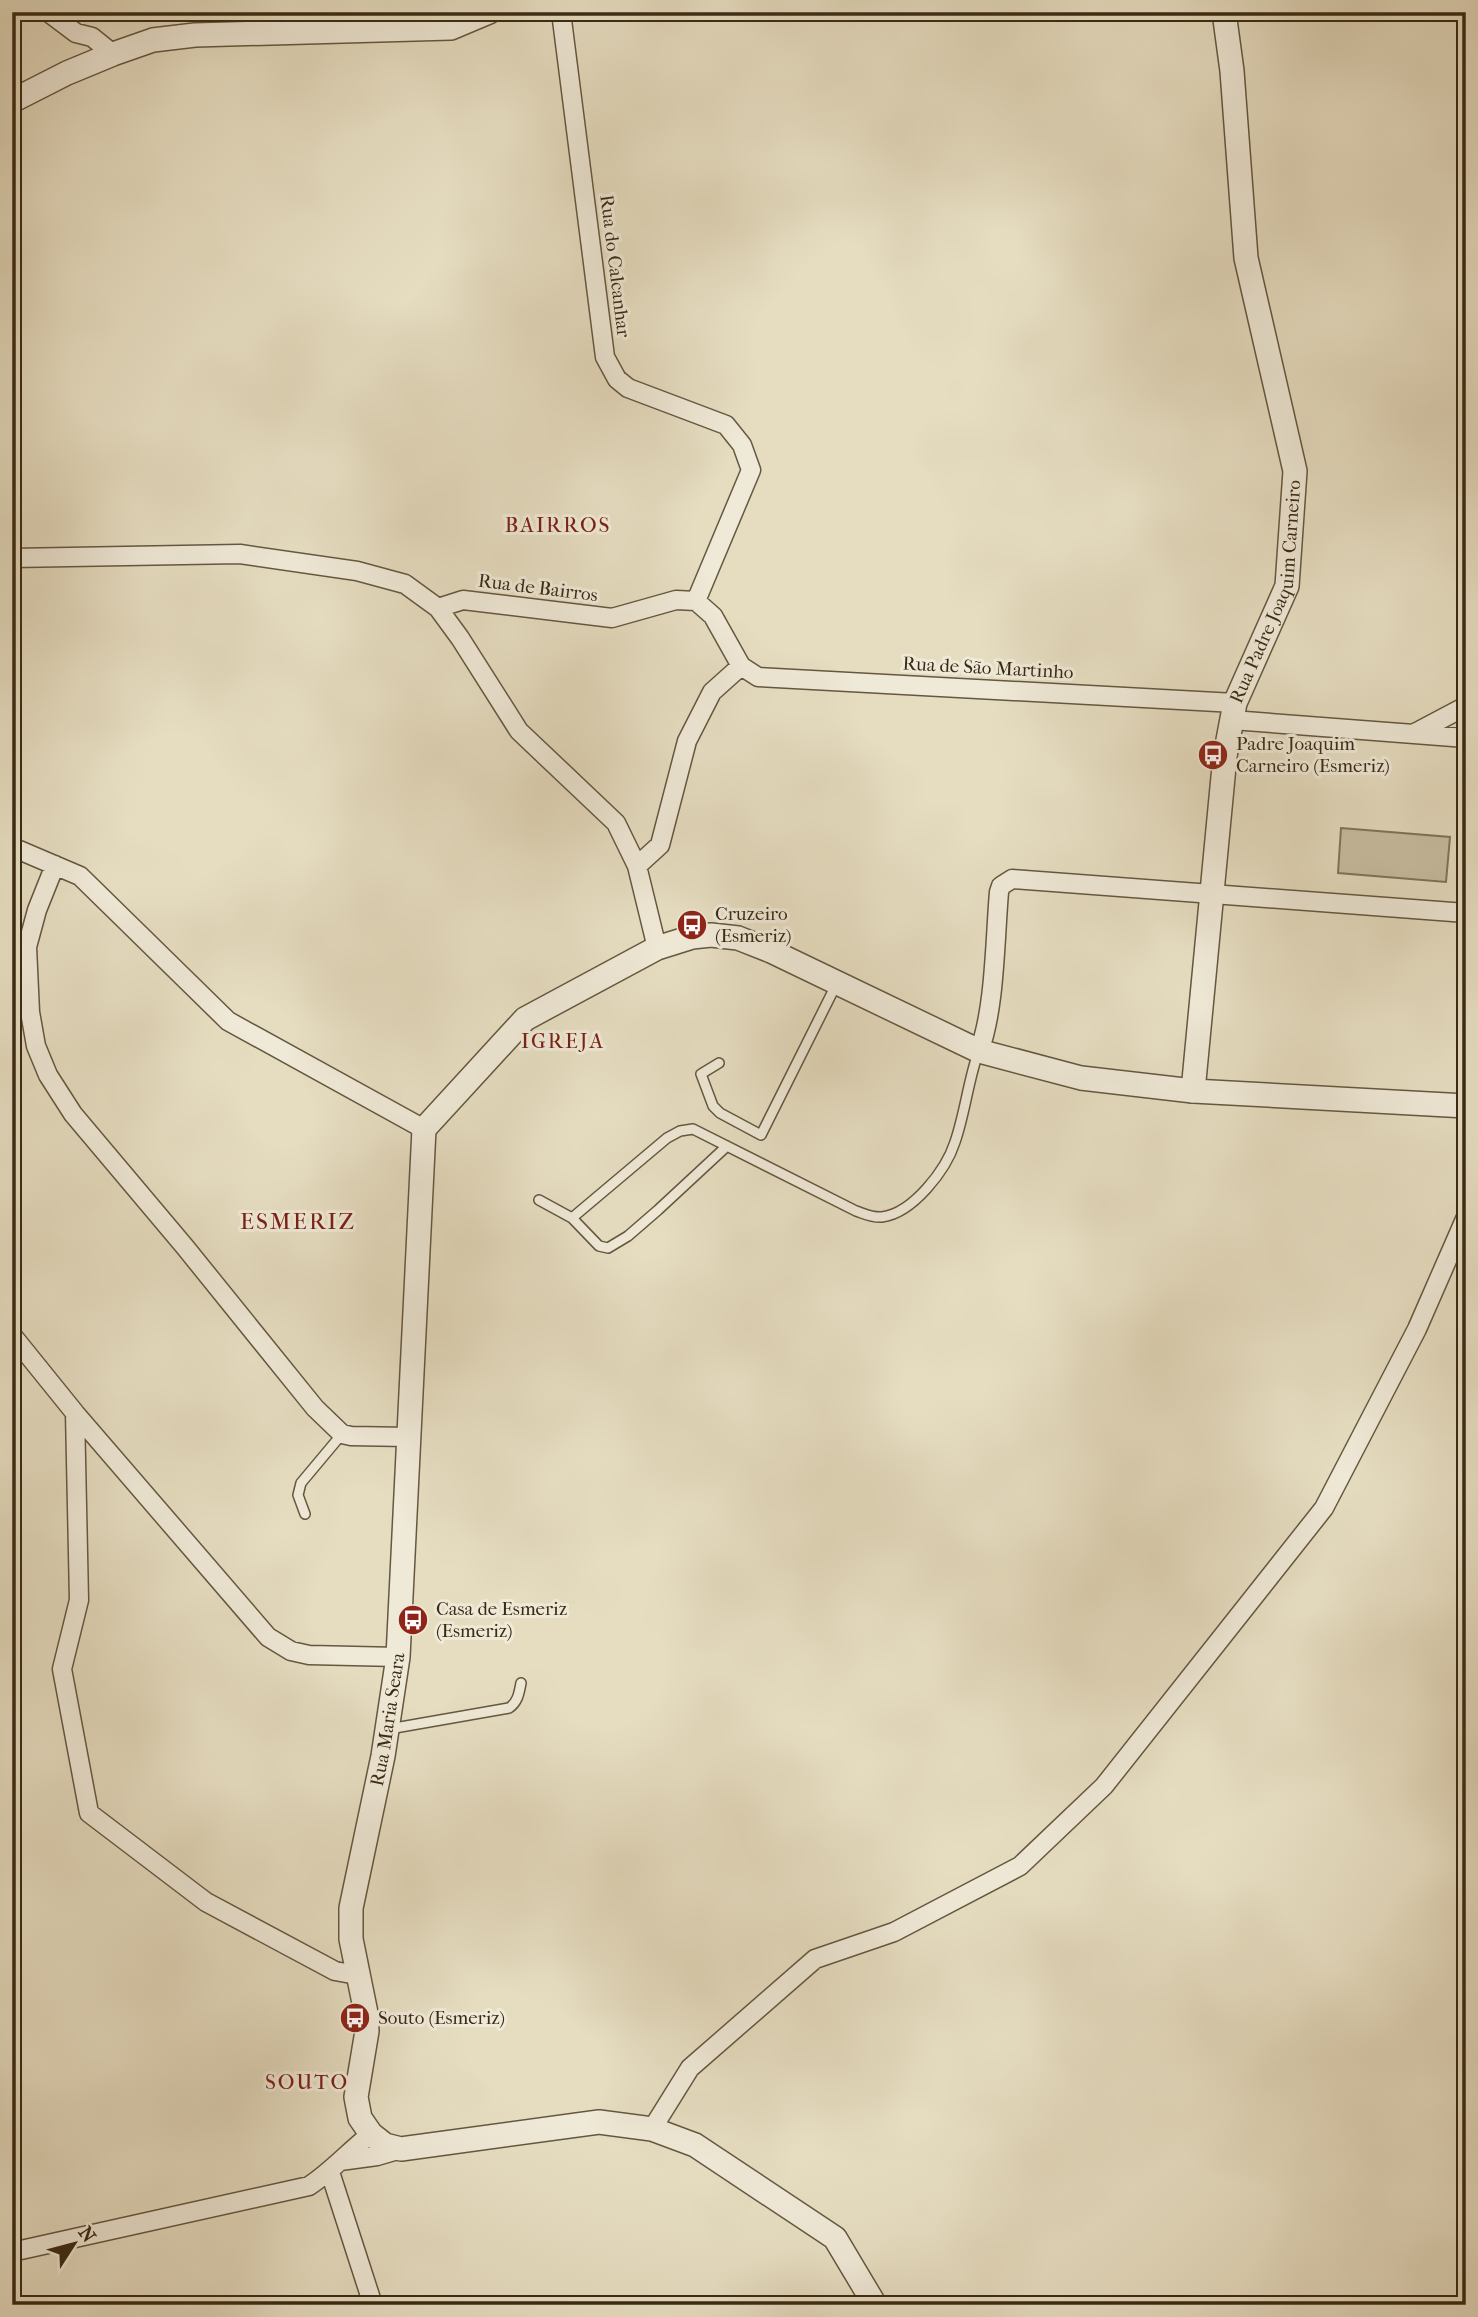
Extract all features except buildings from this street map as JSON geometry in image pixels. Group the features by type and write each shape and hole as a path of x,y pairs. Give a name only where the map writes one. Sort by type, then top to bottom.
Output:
{"street":[{"path":"48,12 76,33 93,37 113,54"},
{"path":"12,101 67,73 153,40 195,35 450,28 489,12"},
{"name":"Rua do Calcanhar","path":"561,12 605,357 617,379 628,388 726,425 742,445 751,470 696,601"},
{"name":"Rua Padre Joaquim Carneiro","path":"1193,1091 1225,756 1234,712 1287,586 1295,471 1246,258 1232,71 1224,12"},
{"path":"12,558 240,554 357,571 405,584 438,608 519,731 616,823 637,866 657,948"},
{"name":"Rua de Bairros","path":"438,608 463,600 612,618 676,600 696,601"},
{"path":"637,866 660,845 687,741 712,692 741,666 713,616 696,601"},
{"name":"Rua de São Martinho","path":"741,666 758,677 1234,712 1466,738"},
{"path":"1415,733 1466,706"},
{"path":"12,847 80,876 228,1021 424,1129 524,1019 657,948 692,937 711,935 731,936 771,951 979,1051 1081,1078 1193,1091 1466,1106"},
{"path":"55,865 37,910 27,947 30,1012 36,1046 48,1076 73,1114 315,1408 342,1434 409,1437"},
{"path":"979,1051 984,1039 990,993 999,892 1006,881 1012,879 1466,913"},
{"name":"Rua Maria Seara","path":"371,2134 360,2118 356,2097 367,2031 366,2012 351,1939 351,1908 387,1729 398,1657 424,1129"},
{"path":"653,2129 690,2068 815,1959 894,1932 1020,1866 1104,1786 1324,1508 1417,1329 1466,1217"},
{"path":"12,1335 75,1413 268,1637 291,1651 309,1655 398,1657"},
{"path":"75,1413 79,1600 62,1670 89,1813 206,1902 335,1971 357,1976"},
{"path":"335,2167 401,2149 599,2122 653,2129 695,2145 835,2238 874,2305"},
{"path":"12,2252 309,2186 335,2167 371,2134 385,2145 401,2149"},
{"path":"335,2167 373,2305"}],"lane":[{"path":"719,1063 701,1074 713,1105 720,1113 761,1135 837,983"},
{"path":"572,1218 667,1138 680,1131 693,1129 856,1211 884,1217 902,1210 929,1187 954,1145 979,1051"},
{"path":"539,1200 572,1218 599,1246 608,1248 658,1210 727,1146"},
{"path":"305,1514 298,1496 301,1483 342,1434"},
{"path":"387,1729 509,1709 519,1696 521,1683"}],"shaded area":[{"path":"1341,828 1450,837 1446,882 1338,873"}],"place":[{"name":"Padre Joaquim Carneiro (Esmeriz)","path":"1213,755"},
{"name":"Cruzeiro (Esmeriz)","path":"692,925"},
{"name":"Casa de Esmeriz (Esmeriz)","path":"413,1620"},
{"name":"Souto (Esmeriz)","path":"355,2018"}],"district":[{"name":"BAIRROS","path":"558,525"},
{"name":"IGREJA","path":"563,1041"},
{"name":"ESMERIZ","path":"298,1221"},
{"name":"SOUTO","path":"307,2082"}]}
